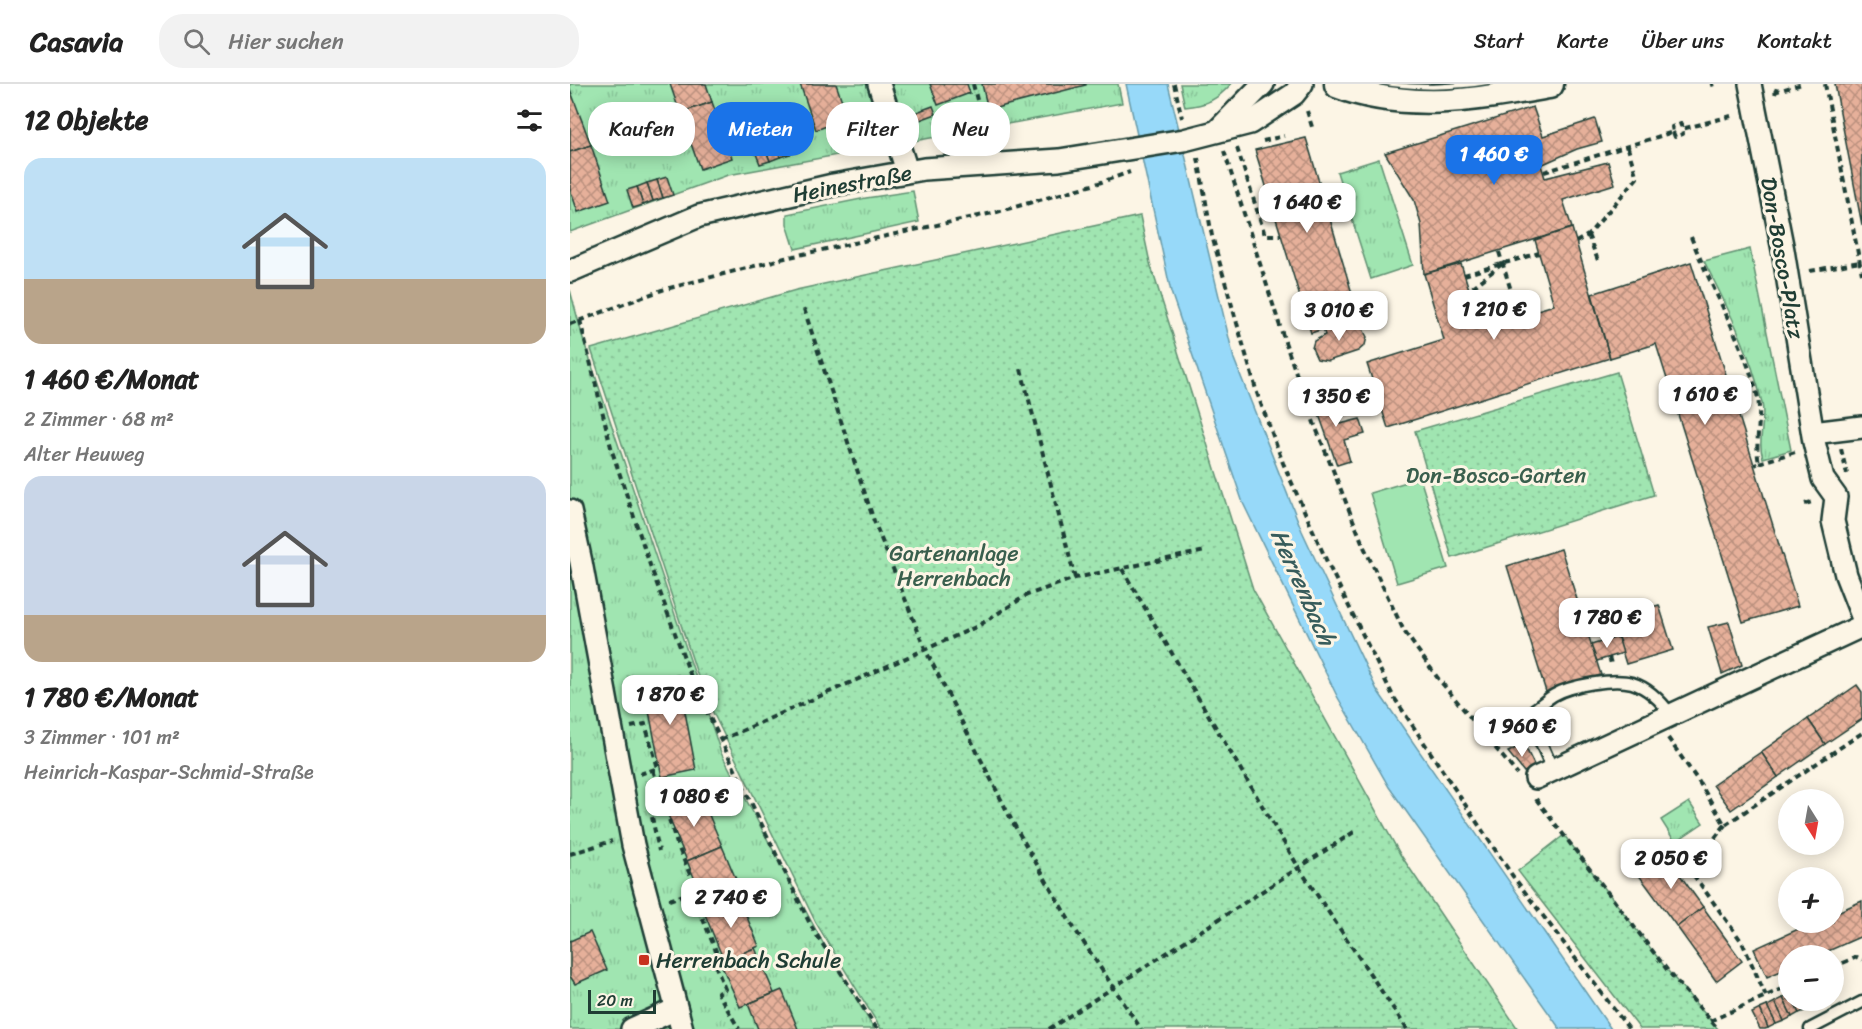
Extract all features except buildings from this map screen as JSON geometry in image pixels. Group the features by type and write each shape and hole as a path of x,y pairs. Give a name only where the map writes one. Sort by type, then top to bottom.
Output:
{"street":[{"path":"879,84 907,171"},
{"path":"1217,131 1263,84"},
{"name":"Heinestraße","path":"570,271 699,216 823,187 907,171 1059,160 1184,140 1250,123 1294,94 1302,84"},
{"path":"1339,84 1375,95 1417,100 1444,99 1549,84"},
{"name":"Don-Bosco-Platz","path":"1750,84 1783,250 1813,433 1823,479 1836,496 1833,521 1846,575 1862,616"},
{"path":"1813,433 1862,427"},
{"path":"570,511 631,833 679,1019 632,1029"},
{"path":"1535,780 1862,626"}],"lane":[{"path":"1535,780 1538,736 1535,709 1555,694 1590,684 1631,682 1647,690 1666,707 1664,719"},
{"path":"1810,1029 1862,1002"}],"path":[{"path":"973,84 992,164"},
{"path":"1174,84 1182,118"},
{"path":"1774,93 1802,84"},
{"path":"1825,84 1862,274"},
{"path":"1544,172 1673,132 1672,127 1681,124 1682,129 1735,115"},
{"path":"1576,242 1588,235 1637,178 1627,145"},
{"path":"1238,148 1265,235 1281,235"},
{"path":"1224,151 1285,342 1314,423 1364,546 1404,631 1437,678 1535,780 1668,971 1718,1029"},
{"path":"1198,157 1212,236 1257,393 1283,463 1328,564 1383,676 1393,696 1512,875 1629,1029"},
{"path":"570,324 662,290 785,258 997,212 1133,171"},
{"path":"1588,235 1599,263"},
{"path":"1690,237 1739,339 1757,395 1760,426 1756,447 1757,464 1791,453"},
{"path":"1499,252 1518,313 1484,322 1473,288 1502,264"},
{"path":"1464,275 1539,254"},
{"path":"1810,271 1860,262"},
{"path":"804,309 874,521 926,651 1011,821 1070,922 1142,1029"},
{"path":"580,320 612,451 650,565 694,685 811,926 877,1029"},
{"path":"1021,369 1075,578"},
{"path":"722,740 926,651 978,626 1027,595 1075,578 1205,551"},
{"path":"1122,568 1299,868 1407,1029"},
{"path":"1664,719 1725,825"},
{"path":"613,732 645,724 658,768 621,779"},
{"path":"1766,996 1742,942 1690,870 1725,825 1862,733"},
{"path":"652,770 693,884 692,892 716,951 711,955 725,989 718,993 739,1029"},
{"path":"643,773 645,784"},
{"path":"650,807 660,854"},
{"path":"1049,1029 1354,832"},
{"path":"570,854 631,833"},
{"path":"669,900 692,892"},
{"path":"1844,962 1857,957 1862,960"},
{"path":"1710,1021 1778,991"}],"green space":[{"path":"570,84 1118,84 1122,103 1010,123 1010,102 931,102 931,138 919,140 919,102 826,102 826,156 832,156 728,175 570,232"},
{"path":"1180,84 1231,84 1211,101 1185,107"},
{"path":"1379,159 1413,265 1371,279 1337,172"},
{"path":"913,191 919,222 795,249 787,224 787,214"},
{"name":"Gartenanlage Herrenbach","path":"1140,216 1150,263 1253,589 1400,854 1518,1029 881,1029 816,923 703,692 591,349 796,290"},
{"path":"1750,249 1791,450 1763,458 1761,445 1763,410 1752,366 1738,330 1704,261"},
{"path":"570,290 584,342 721,753 823,943 874,1029 570,1029"},
{"name":"Don-Bosco-Garten","path":"1617,372 1654,495 1452,558 1415,431"},
{"path":"1420,478 1448,568 1397,583 1370,493"},
{"path":"1689,802 1703,823 1675,842 1661,820"},
{"path":"1564,835 1668,971 1718,1029 1640,1029 1518,871"}],"water":[{"name":"Herrenbach","path":"1126,84 1168,84 1234,359 1302,531 1377,690 1611,1029 1560,1029 1389,787 1337,696 1243,503 1171,292"}],"tram line":[{"path":"1376,84 1434,90 1493,84"}],"place":[{"name":"Herrenbach Schule","path":"644,960"}]}
